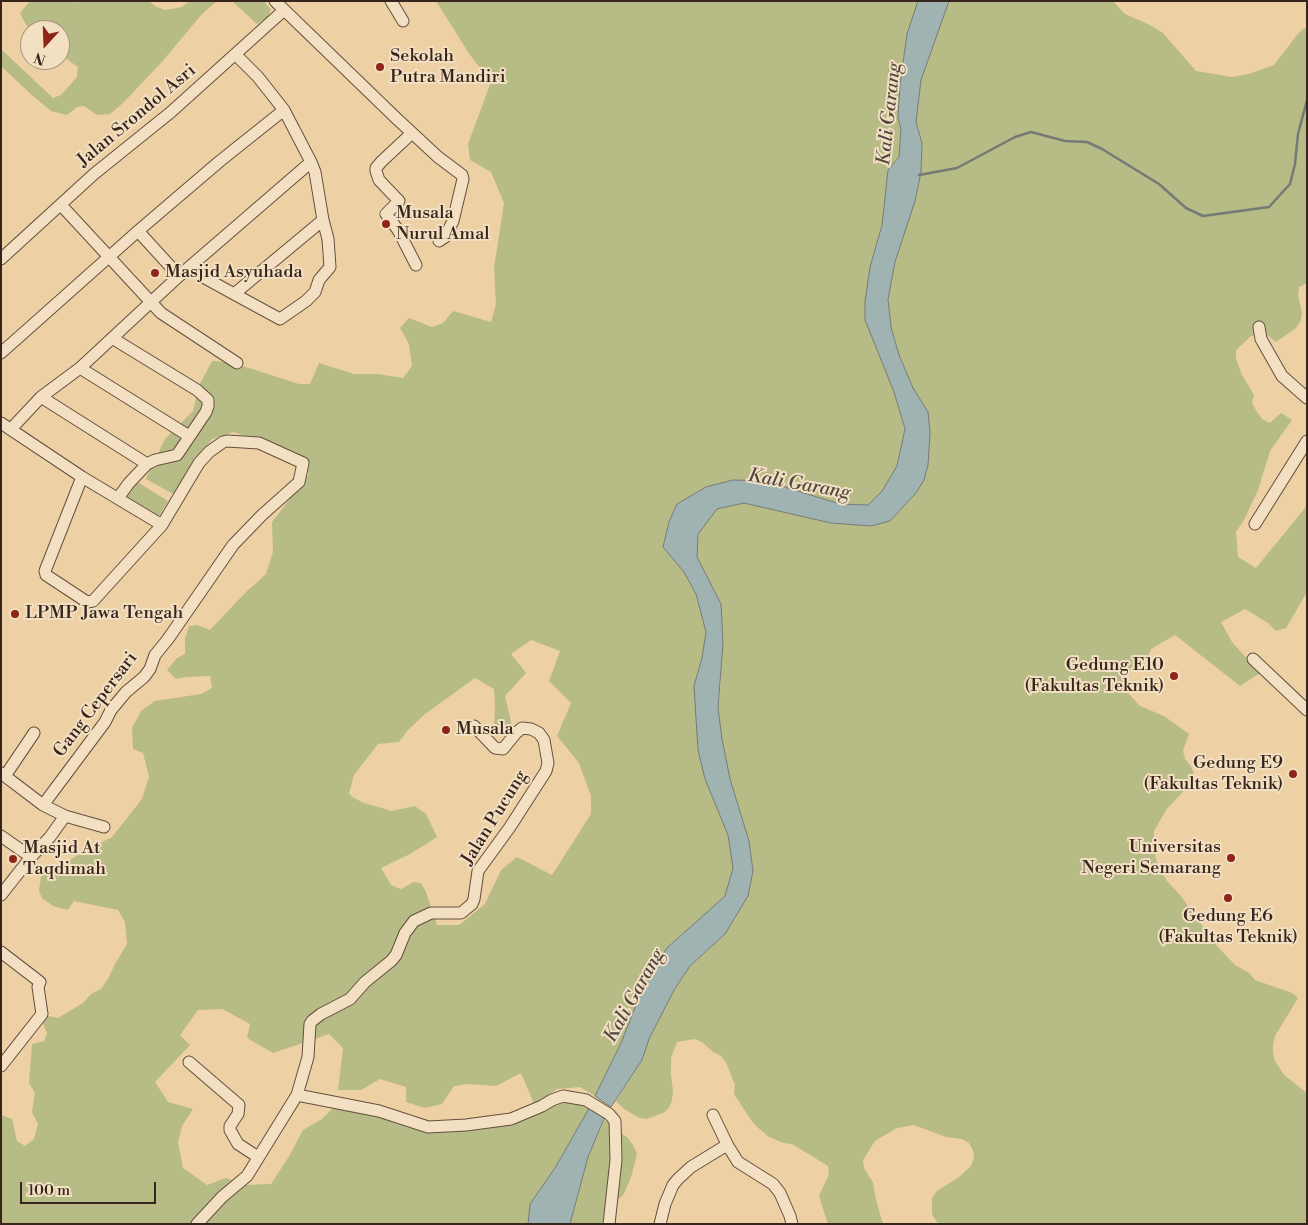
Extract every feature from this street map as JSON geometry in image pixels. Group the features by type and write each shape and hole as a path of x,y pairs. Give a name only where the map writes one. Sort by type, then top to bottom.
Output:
{"street":[{"path":"275,1 412,133 438,157 457,170 463,179 453,221 445,236 439,241"},
{"path":"391,1 403,21"},
{"name":"Jalan Srondol Asri","path":"1,259 94,174 171,112 236,55 283,10"},
{"path":"192,264 205,278 214,284 280,320 315,292 319,280 330,267 328,240 315,172 311,162 284,110 258,77 236,55"},
{"path":"1,353 138,231 220,161 284,110"},
{"path":"412,133 381,162 376,171 379,180 399,201 386,214 398,230 416,265"},
{"path":"82,476 45,571 46,576 84,601 93,601 162,525 6,426 41,396 80,368 149,302 311,162"},
{"path":"61,205 149,302 175,324 238,363"},
{"path":"234,294 323,220"},
{"path":"138,231 179,276"},
{"path":"1259,327 1261,339 1282,376 1307,398"},
{"path":"112,338 197,390 208,400 206,412 177,455 146,464 118,498"},
{"path":"80,368 189,436"},
{"path":"41,396 146,464"},
{"name":"Gang Cepersari","path":"43,805 105,722 111,710 126,692 144,677 150,669 154,655 168,639 233,546 262,515 298,482 303,463 259,443 224,441 199,462 162,525"},
{"path":"1255,524 1307,441"},
{"path":"1253,659 1307,710"},
{"name":"Jalan Pucung","path":"197,1224 222,1197 247,1176 297,1095 308,1057 310,1024 312,1021 350,998 365,982 391,961 396,955 405,933 414,921 431,913 461,913 472,904 478,871 510,827 548,767 544,740 531,729 522,728 503,749 494,748 474,726"},
{"path":"34,733 3,774 43,805 65,816 104,827"},
{"path":"1,895 31,857 50,837 65,816"},
{"path":"1,836 31,857"},
{"path":"1,952 40,982 38,987 42,1014 1,1066"},
{"path":"189,1062 239,1105 238,1114 230,1126 230,1130 238,1144 258,1158"},
{"path":"297,1095 378,1111 428,1127 466,1125 511,1119 562,1096 586,1100 609,1114 615,1121 614,1176 609,1224"},
{"path":"713,1115 738,1162 773,1184 780,1193 792,1224"},
{"path":"660,1224 665,1204 678,1178 691,1167 728,1146"}],"green space":[{"path":"30,1 71,1 78,3 80,1 149,1 165,10 182,7 189,1 217,1 202,14 160,64 123,103 110,114 97,115 84,106 77,107 67,115 51,111 1,66 1,49 20,67 20,70 23,70 53,98 61,95 77,77 78,67 70,61 70,20 24,20 20,13"},
{"path":"232,1 264,1 271,10 267,18 257,24"},
{"path":"436,1 918,1 907,34 900,85 898,118 901,129 899,157 888,171 882,225 870,267 894,392 905,430 897,466 882,491 868,505 840,504 765,481 706,487 677,504 669,522 663,547 684,572 696,594 706,632 702,658 705,779 728,835 733,868 725,896 667,948 632,1015 621,1043 595,1096 580,1087 557,1089 535,1106 521,1073 496,1086 468,1084 454,1086 442,1104 425,1108 406,1102 406,1087 380,1079 361,1090 338,1090 343,1048 329,1034 273,1053 247,1038 250,1024 222,1009 198,1010 180,1035 190,1045 155,1082 168,1102 193,1109 182,1126 178,1142 183,1168 207,1185 226,1178 246,1185 271,1184 303,1130 322,1119 333,1108 377,1113 426,1130 508,1122 562,1095 591,1105 555,1168 530,1204 528,1224 1,1224 1,1115 12,1119 17,1141 25,1146 34,1139 38,1124 32,1112 35,1093 29,1083 32,1044 44,1041 47,1034 42,1020 49,1016 58,1018 83,1003 91,994 101,989 127,944 125,922 118,910 74,901 68,910 53,906 42,898 39,891 41,876 49,867 62,866 79,854 112,837 142,799 149,777 143,753 133,749 132,728 141,711 155,701 201,694 212,688 210,676 176,679 167,670 177,658 185,654 185,639 189,626 197,625 210,630 266,574 273,552 272,522 309,474 302,463 284,451 234,432 212,439 195,462 175,495 146,479 165,439 193,411 199,386 212,361 230,362 299,384 310,384 319,363 354,374 378,374 403,378 412,366 409,344 400,328 409,318 432,327 443,323 453,311 491,322 496,304 494,268 504,203 491,172 470,160 468,144 491,82 470,55","holes":["531,640 560,651 549,681 571,703 557,736 579,763 591,796 591,814 552,875 517,857 501,870 485,904 459,925 437,925 421,883 414,882 401,889 391,885 381,868 410,854 437,837 426,814 415,806 392,811 364,803 352,797 349,793 354,775 378,744 399,742 408,730 425,714 475,678 494,689 494,724 504,735 512,726 505,696 526,673 511,654"]},
{"path":"949,1 1113,1 1125,14 1163,33 1196,71 1232,77 1249,74 1274,65 1297,35 1307,28 1307,283 1299,287 1298,296 1302,312 1301,320 1296,328 1276,342 1266,334 1251,336 1236,350 1236,359 1242,375 1254,395 1252,403 1262,419 1270,423 1281,413 1292,420 1270,451 1258,490 1244,520 1236,532 1238,557 1256,568 1305,508 1307,502 1307,592 1286,628 1276,631 1268,623 1245,609 1221,622 1232,642 1260,673 1240,686 1175,635 1151,649 1148,657 1129,673 1125,685 1128,693 1140,706 1164,716 1189,734 1183,751 1185,759 1191,766 1194,774 1192,782 1166,810 1154,831 1154,850 1158,866 1167,881 1180,895 1217,946 1235,965 1249,973 1255,980 1292,993 1298,998 1275,1036 1273,1053 1275,1061 1284,1075 1307,1093 1307,1224 938,1224 932,1214 932,1198 937,1191 959,1177 971,1166 974,1158 973,1150 969,1143 962,1139 946,1137 914,1125 897,1128 875,1141 863,1160 864,1168 873,1183 883,1224 828,1224 819,1196 829,1174 828,1166 792,1144 769,1137 756,1126 734,1094 735,1085 726,1062 702,1042 694,1039 677,1042 671,1058 672,1100 669,1108 663,1113 647,1119 640,1118 624,1109 616,1101 642,1060 649,1039 674,990 690,966 725,934 748,896 753,871 749,841 730,779 718,708 721,681 721,604 697,557 697,534 717,509 744,503 831,523 871,526 890,521 916,493 924,480 928,465 928,412 913,388 899,355 891,327 888,299 895,262 915,201 921,172 922,143 916,122 921,80"},
{"path":"134,480 168,501 157,519 123,497"},
{"path":"604,1120 628,1138 633,1145 637,1154 631,1177 624,1194 606,1211 603,1224 570,1224 588,1157"}],"shaded area":[{"path":"918,1 949,1 921,80 916,122 922,143 921,172 915,201 895,262 888,299 891,327 899,355 913,388 928,412 930,433 928,465 924,480 916,493 890,521 871,526 831,523 744,503 717,509 698,534 697,557 721,604 723,643 718,708 730,779 749,841 753,871 748,896 725,934 690,966 674,990 649,1039 642,1060 611,1107 595,1096 621,1043 646,980 667,948 725,896 733,868 728,835 705,779 698,750 694,686 702,658 706,632 696,594 684,572 663,547 669,522 677,504 706,487 733,480 765,481 840,504 868,505 882,491 897,466 905,429 894,392 865,320 865,302 870,267 882,225 888,170 899,157 901,129 898,118 900,85 907,34"},
{"path":"591,1105 606,1114 588,1157 570,1224 528,1224 530,1204 555,1168"}],"waterway":[{"path":"919,175 957,168 1015,137 1031,132 1065,141 1087,142 1102,149 1159,184 1186,208 1203,216 1269,207 1290,184 1295,164 1298,134 1307,100"}],"place":[{"name":"Sekolah Putra Mandiri","path":"380,67"},
{"name":"Musala Nurul Amal","path":"386,224"},
{"name":"Masjid Asyuhada","path":"155,273"},
{"name":"LPMP Jawa Tengah","path":"15,614"},
{"name":"Gedung E10 (Fakultas Teknik)","path":"1174,676"},
{"name":"Musala","path":"446,730"},
{"name":"Gedung E9 (Fakultas Teknik)","path":"1293,774"},
{"name":"Universitas Negeri Semarang","path":"1231,858"},
{"name":"Masjid At Taqdimah","path":"13,859"},
{"name":"Gedung E6 (Fakultas Teknik)","path":"1228,898"}],"water label":[{"name":"Kali Garang","path":"890,114"},
{"name":"Kali Garang","path":"799,485"},
{"name":"Kali Garang","path":"635,996"}]}
